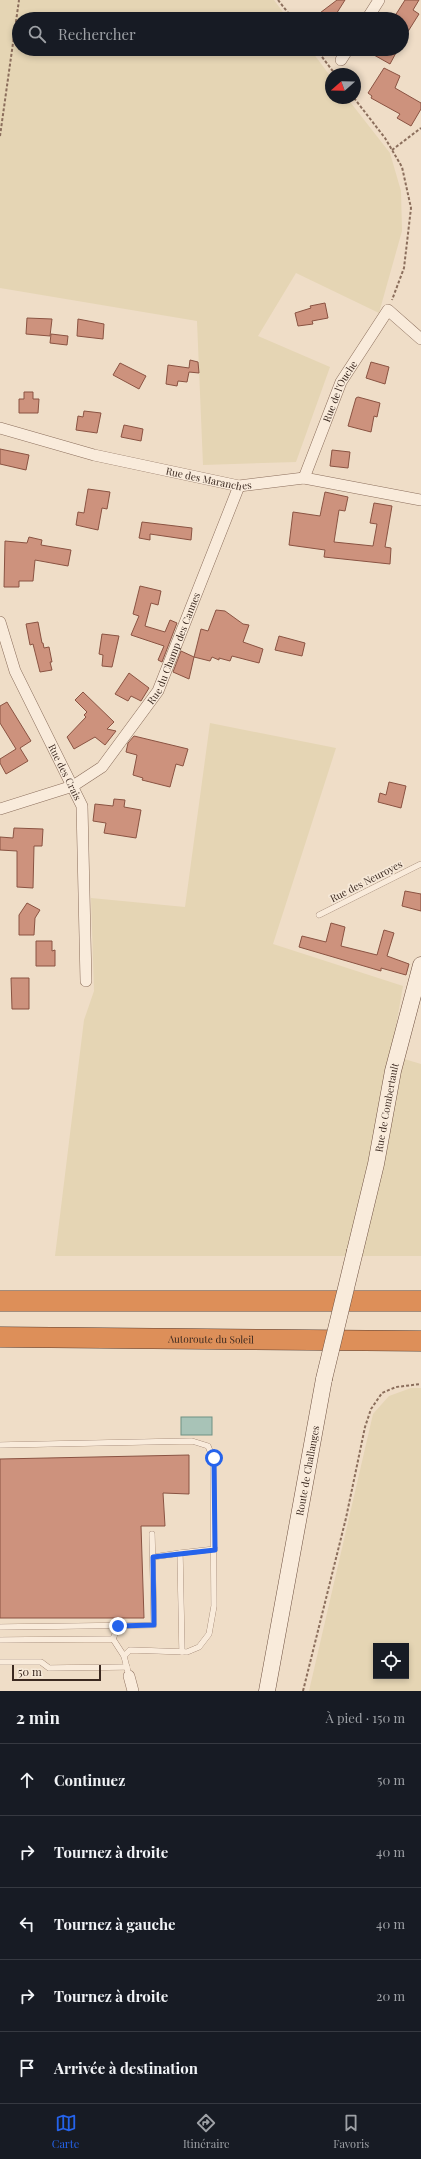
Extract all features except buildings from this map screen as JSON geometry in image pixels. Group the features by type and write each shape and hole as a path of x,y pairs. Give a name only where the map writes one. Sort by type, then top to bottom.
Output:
{"highway":[{"path":"0,1301 421,1301"},
{"name":"Autoroute du Soleil","path":"0,1337 421,1341"}],"street":[{"path":"371,12 379,0"},
{"path":"341,60 344,56"},
{"path":"388,310 421,339"},
{"name":"Rue de l'Ouche","path":"304,478 341,382 388,310"},
{"name":"Rue des Maranches","path":"0,428 94,455 239,486 304,478 421,500"},
{"name":"Rue du Champ des Cannes","path":"0,809 73,786 102,767 158,691 239,486"},
{"name":"Rue des Crais","path":"0,622 15,671 82,806 86,981"},
{"name":"Rue de Combertault","path":"355,1251 376,1164 393,1070 421,965"},
{"name":"Route de Challanges","path":"267,1691 324,1380 355,1251"},
{"path":"128,1671 133,1691"}],"lane":[{"name":"Rue des Neuroyes","path":"319,915 421,864"},
{"path":"0,1445 192,1441 208,1446 214,1458 215,1550 214,1606 209,1634 199,1646 187,1652 142,1649 130,1650 124,1656"},
{"path":"0,1627 154,1625 152,1534"},
{"path":"153,1557 215,1550"},
{"path":"180,1553 182,1652"},
{"path":"0,1662 41,1662 49,1668 128,1671 124,1656 114,1639 118,1626"},
{"path":"0,1640 114,1639"}],"path":[{"path":"17,12 19,0"},
{"path":"278,0 287,12"},
{"path":"0,136 12,50"},
{"path":"321,56 330,68"},
{"path":"358,104 392,150 402,167 410,208 404,268 388,310"},
{"path":"392,150 421,128"},
{"path":"303,1691 346,1518 365,1427 371,1408 382,1393 396,1387 421,1384"}],"shaded area":[{"path":"0,0 274,0 283,12 12,12 12,56 315,56 325,69 325,104 352,104 390,153 401,191 402,231 379,313 296,273 258,336 330,367 296,462 203,465 197,321 0,288"},
{"path":"210,723 336,748 273,944 403,986 391,1055 421,1064 421,1256 55,1256 84,1020 94,991 91,898 185,907"},
{"path":"411,1388 421,1388 421,1691 309,1691 373,1414 389,1396"},
{"path":"181,1417 212,1417 212,1435 181,1435"}],"route":[{"path":"118,1626 154,1625 153,1557 215,1550 214,1458"}]}
